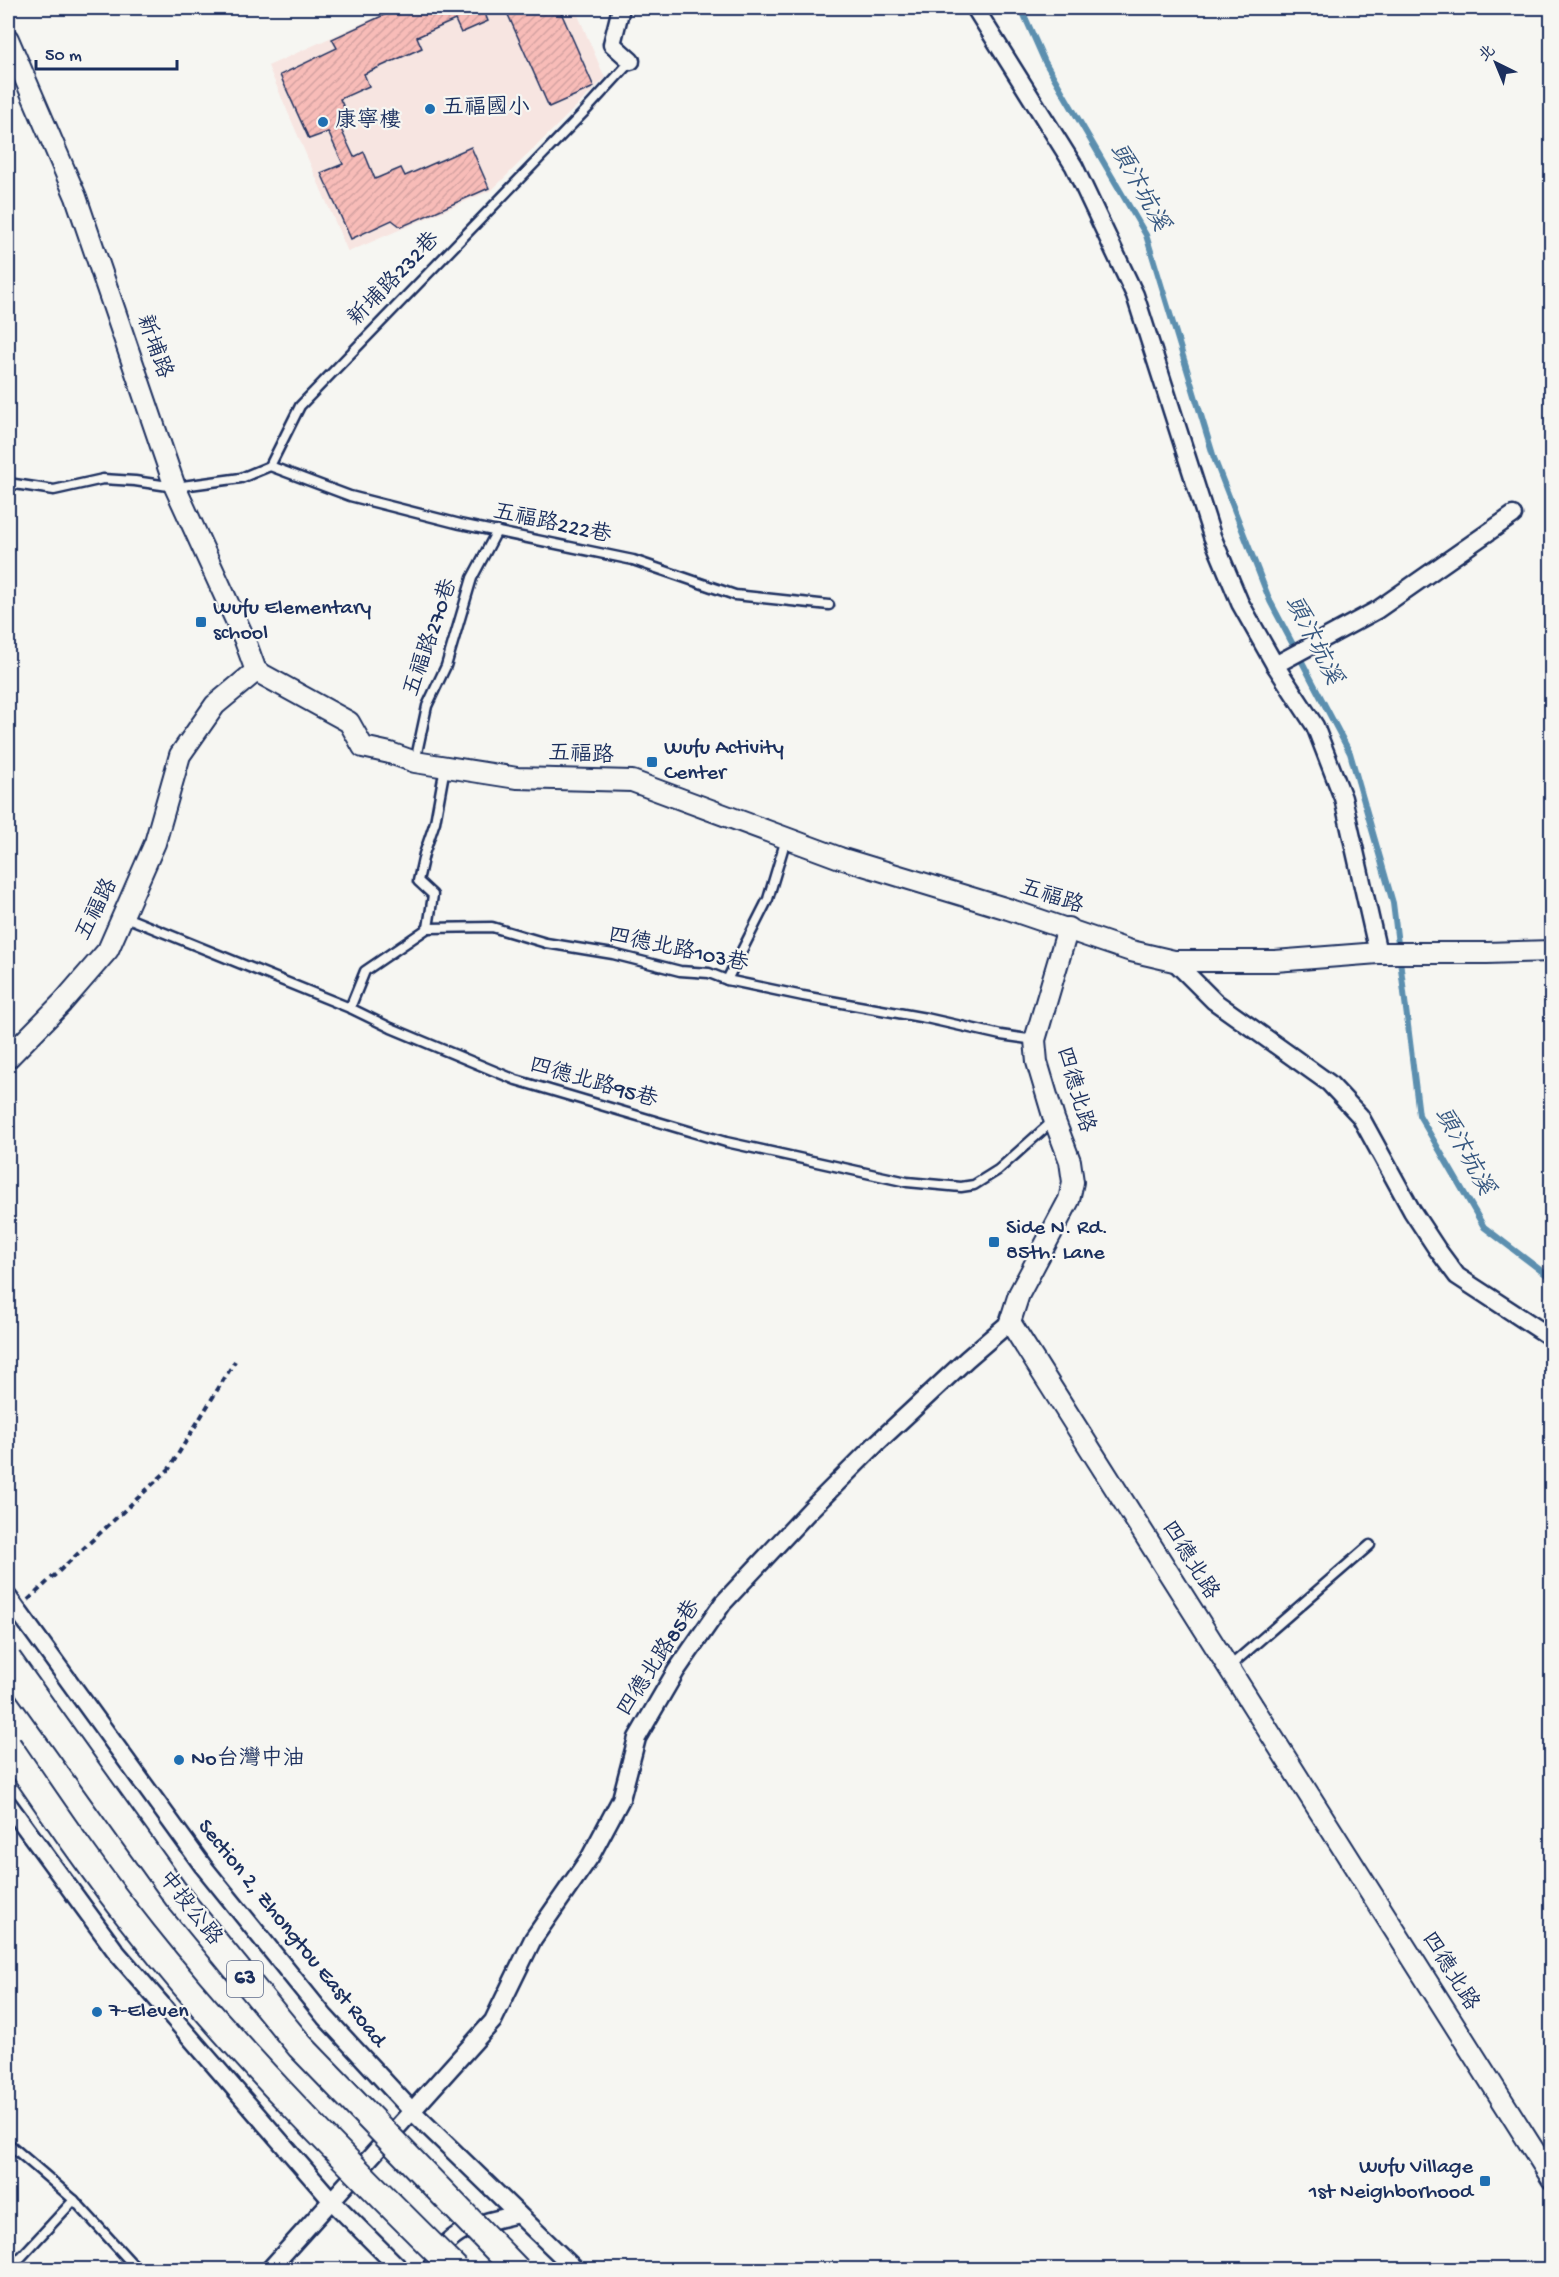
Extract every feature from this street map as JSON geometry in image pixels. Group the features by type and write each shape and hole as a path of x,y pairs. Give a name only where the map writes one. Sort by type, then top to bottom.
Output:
{"main road":[{"name":"中投公路","path":"8,1660 177,1896 300,2046 517,2270"},
{"name":"63","path":"8,1746 142,1934 212,2016 334,2148 456,2270"}],"street":[{"path":"621,8 612,44 631,61"},
{"path":"975,8 1074,166 1135,295 1212,536 1240,603 1275,665 1315,726 1343,798 1378,953"},
{"name":"新埔路","path":"8,39 76,197 175,486 244,638 256,671"},
{"path":"1275,665 1377,610 1513,515"},
{"name":"五福路","path":"8,1058 62,1004 108,950 140,882 155,843 180,755 215,705 256,671 349,722 363,747 415,762 517,778 632,781 786,839 1068,928 1131,951 1174,961 1275,961 1378,953 1551,951"},
{"name":"四德北路","path":"1068,928 1035,1040 1037,1062 1054,1119 1071,1161 1073,1182 1069,1200 1019,1294 1010,1322 1551,2179"},
{"path":"1174,961 1214,1001 1329,1083 1360,1116 1412,1211 1457,1276 1551,1338"},
{"name":"四德北路85巷","path":"269,2270 493,2021 533,1939 590,1857 621,1799 637,1738 676,1671 723,1604 810,1510 877,1443 1010,1322"},
{"name":"Section 2, Zhongtou East Road","path":"12,1604 203,1866 325,2017 412,2110 576,2270"},
{"path":"8,1803 117,1953 332,2201 401,2270"},
{"path":"430,2270 434,2258 450,2239 478,2223 518,2214"}],"lane":[{"name":"新埔路232巷","path":"270,466 300,406 631,61"},
{"path":"8,483 54,490 103,479 175,486 242,478 270,466"},
{"name":"五福路222巷","path":"270,466 350,496 460,524 633,560 735,595 829,605"},
{"name":"五福路270巷","path":"415,762 427,706 446,666 472,578 497,531"},
{"path":"350,1008 365,971 428,928 433,895 418,881 435,822 445,767"},
{"path":"727,980 768,899 786,839"},
{"name":"四德北路95巷","path":"123,915 350,1008 391,1028 516,1080 726,1142 907,1182 961,1187 974,1185 998,1170 1054,1119"},
{"name":"四德北路103巷","path":"428,928 492,927 546,943 613,954 680,971 709,973 727,980 852,1006 1035,1040"},
{"path":"1228,1667 1370,1545"},
{"path":"8,2143 74,2200 138,2270"},
{"path":"9,2270 74,2200"}],"path":[{"path":"12,1604 169,1469 235,1361"}],"shaded area":[{"name":"五福國小","path":"396,8 575,8 605,78 492,190 348,252 268,66"}],"building":[{"name":"康寧樓","path":"399,8 493,8 484,11 488,21 461,33 455,20 417,37 422,48 364,74 369,86 340,99 349,118 340,127 354,157 364,152 375,179 401,168 405,176 471,147 489,188 401,227 392,220 351,239 321,173 343,164 328,132 309,139 280,75 337,48 332,39"},
{"path":"505,8 559,8 594,87 549,107"}],"waterway":[{"name":"頭汴坑溪","path":"1021,8 1045,62 1146,235 1214,458 1270,601 1350,753 1393,903 1419,1115 1484,1227 1552,1279"}],"place":[{"name":"五福國小","path":"430,109"},
{"name":"康寧樓","path":"323,122"},
{"name":"Wufu Elementary school","path":"201,622"},
{"name":"Wufu Activity Center","path":"652,762"},
{"name":"Side N. Rd. 85th. Lane","path":"994,1242"},
{"name":"No台灣中油","path":"179,1760"},
{"name":"7-Eleven","path":"97,2012"},
{"name":"Wufu Village 1st Neighborhood","path":"1485,2181"}]}
